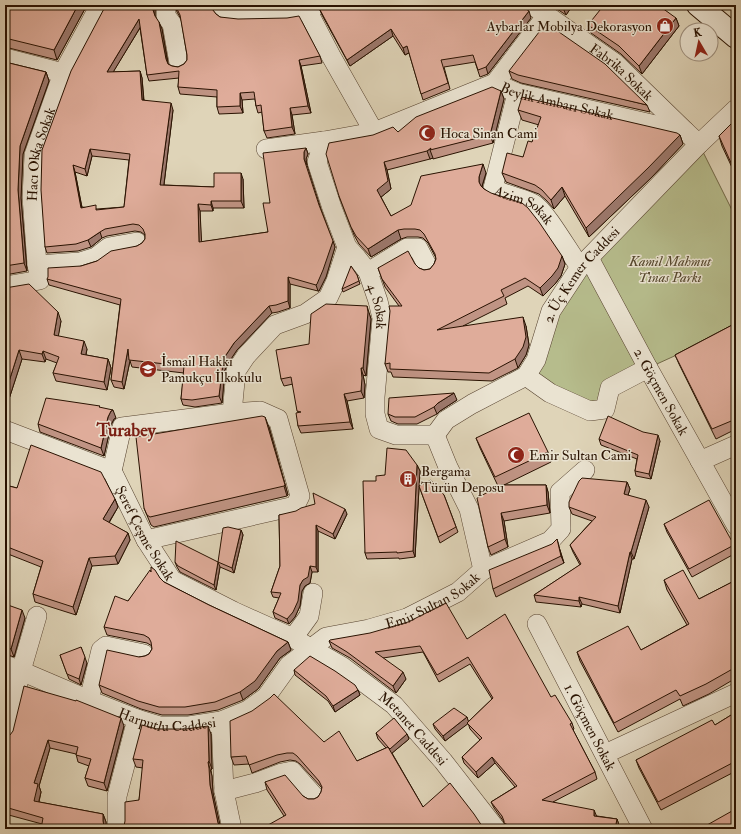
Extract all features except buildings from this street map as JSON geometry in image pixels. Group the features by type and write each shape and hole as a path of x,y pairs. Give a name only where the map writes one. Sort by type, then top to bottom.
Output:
{"main road":[{"path":"698,5 736,37"}],"street":[{"name":"Hacı Okka Sokak","path":"5,286 40,280 37,265 32,197 34,155 63,73 100,5"},
{"path":"166,5 166,16 172,24 179,63"},
{"path":"220,5 227,14 240,15 290,14 310,7 331,56 374,132"},
{"path":"495,83 540,10"},
{"name":"Fabrika Sokak","path":"540,10 614,63 692,138"},
{"path":"5,58 63,73"},
{"name":"Beylik Ambarı Sokak","path":"266,149 374,132 495,83 517,93 692,138"},
{"name":"Azim Sokak","path":"517,93 493,188 501,193 535,204 584,263"},
{"name":"2. Üç Kemer Caddesi","path":"526,376 536,360 551,311 584,263 692,138 736,109"},
{"name":"4. Sokak","path":"324,141 318,162 332,208 347,247 368,272 382,318 375,397 375,414 379,429 396,435 435,435"},
{"path":"37,265 80,262 96,257 109,247 137,242"},
{"path":"232,413 236,370 246,356 275,326 305,314 328,298 336,281 347,247"},
{"path":"368,272 407,248 418,248 428,267"},
{"name":"2. Göçmen Sokak","path":"584,263 648,368 736,525"},
{"path":"435,435 446,420 472,404 526,376 550,393 590,411 605,408 610,388 648,368"},
{"path":"112,471 122,427 232,413 260,411 278,419 300,496 295,506 146,540"},
{"name":"Şeref Çeşme Sokak","path":"5,430 112,471 146,540 172,580 311,648"},
{"name":"Emir Sultan Sokak","path":"311,648 326,636 370,629 407,618 458,592 483,570 469,509 448,467 435,435"},
{"path":"700,462 736,445"},
{"path":"483,570 550,541 561,529 560,492 585,470"},
{"path":"293,638 308,616 313,593"},
{"path":"5,736 13,668 37,616"},
{"name":"1. Göçmen Sokak","path":"537,624 644,829"},
{"path":"89,700 101,650 106,646 144,654"},
{"name":"Harputlu Caddesi","path":"13,668 137,719 160,726 189,726 221,721 248,710 266,697 289,665 311,648"},
{"name":"Metanet Caddesi","path":"311,648 343,667 394,705 443,761 496,829"},
{"path":"605,754 736,693"},
{"path":"117,829 117,796 137,719"},
{"path":"221,721 224,791 232,829"},
{"path":"224,791 292,771 314,796"}],"green space":[{"name":"Kamil Mahmut Tınas Parkı","path":"699,144 736,218 736,328 648,368 610,388 605,409 526,376 551,311"}],"place":[{"name":"Aybarlar Mobilya Dekorasyon","path":"665,26"},
{"name":"Hoca Sinan Cami","path":"427,133"},
{"name":"İsmail Hakkı Pamukçu İlkokulu","path":"148,369"},
{"name":"Emir Sultan Cami","path":"516,455"},
{"name":"Bergama Türün Deposu","path":"408,479"}],"district":[{"name":"Turabey","path":"126,430"}]}
